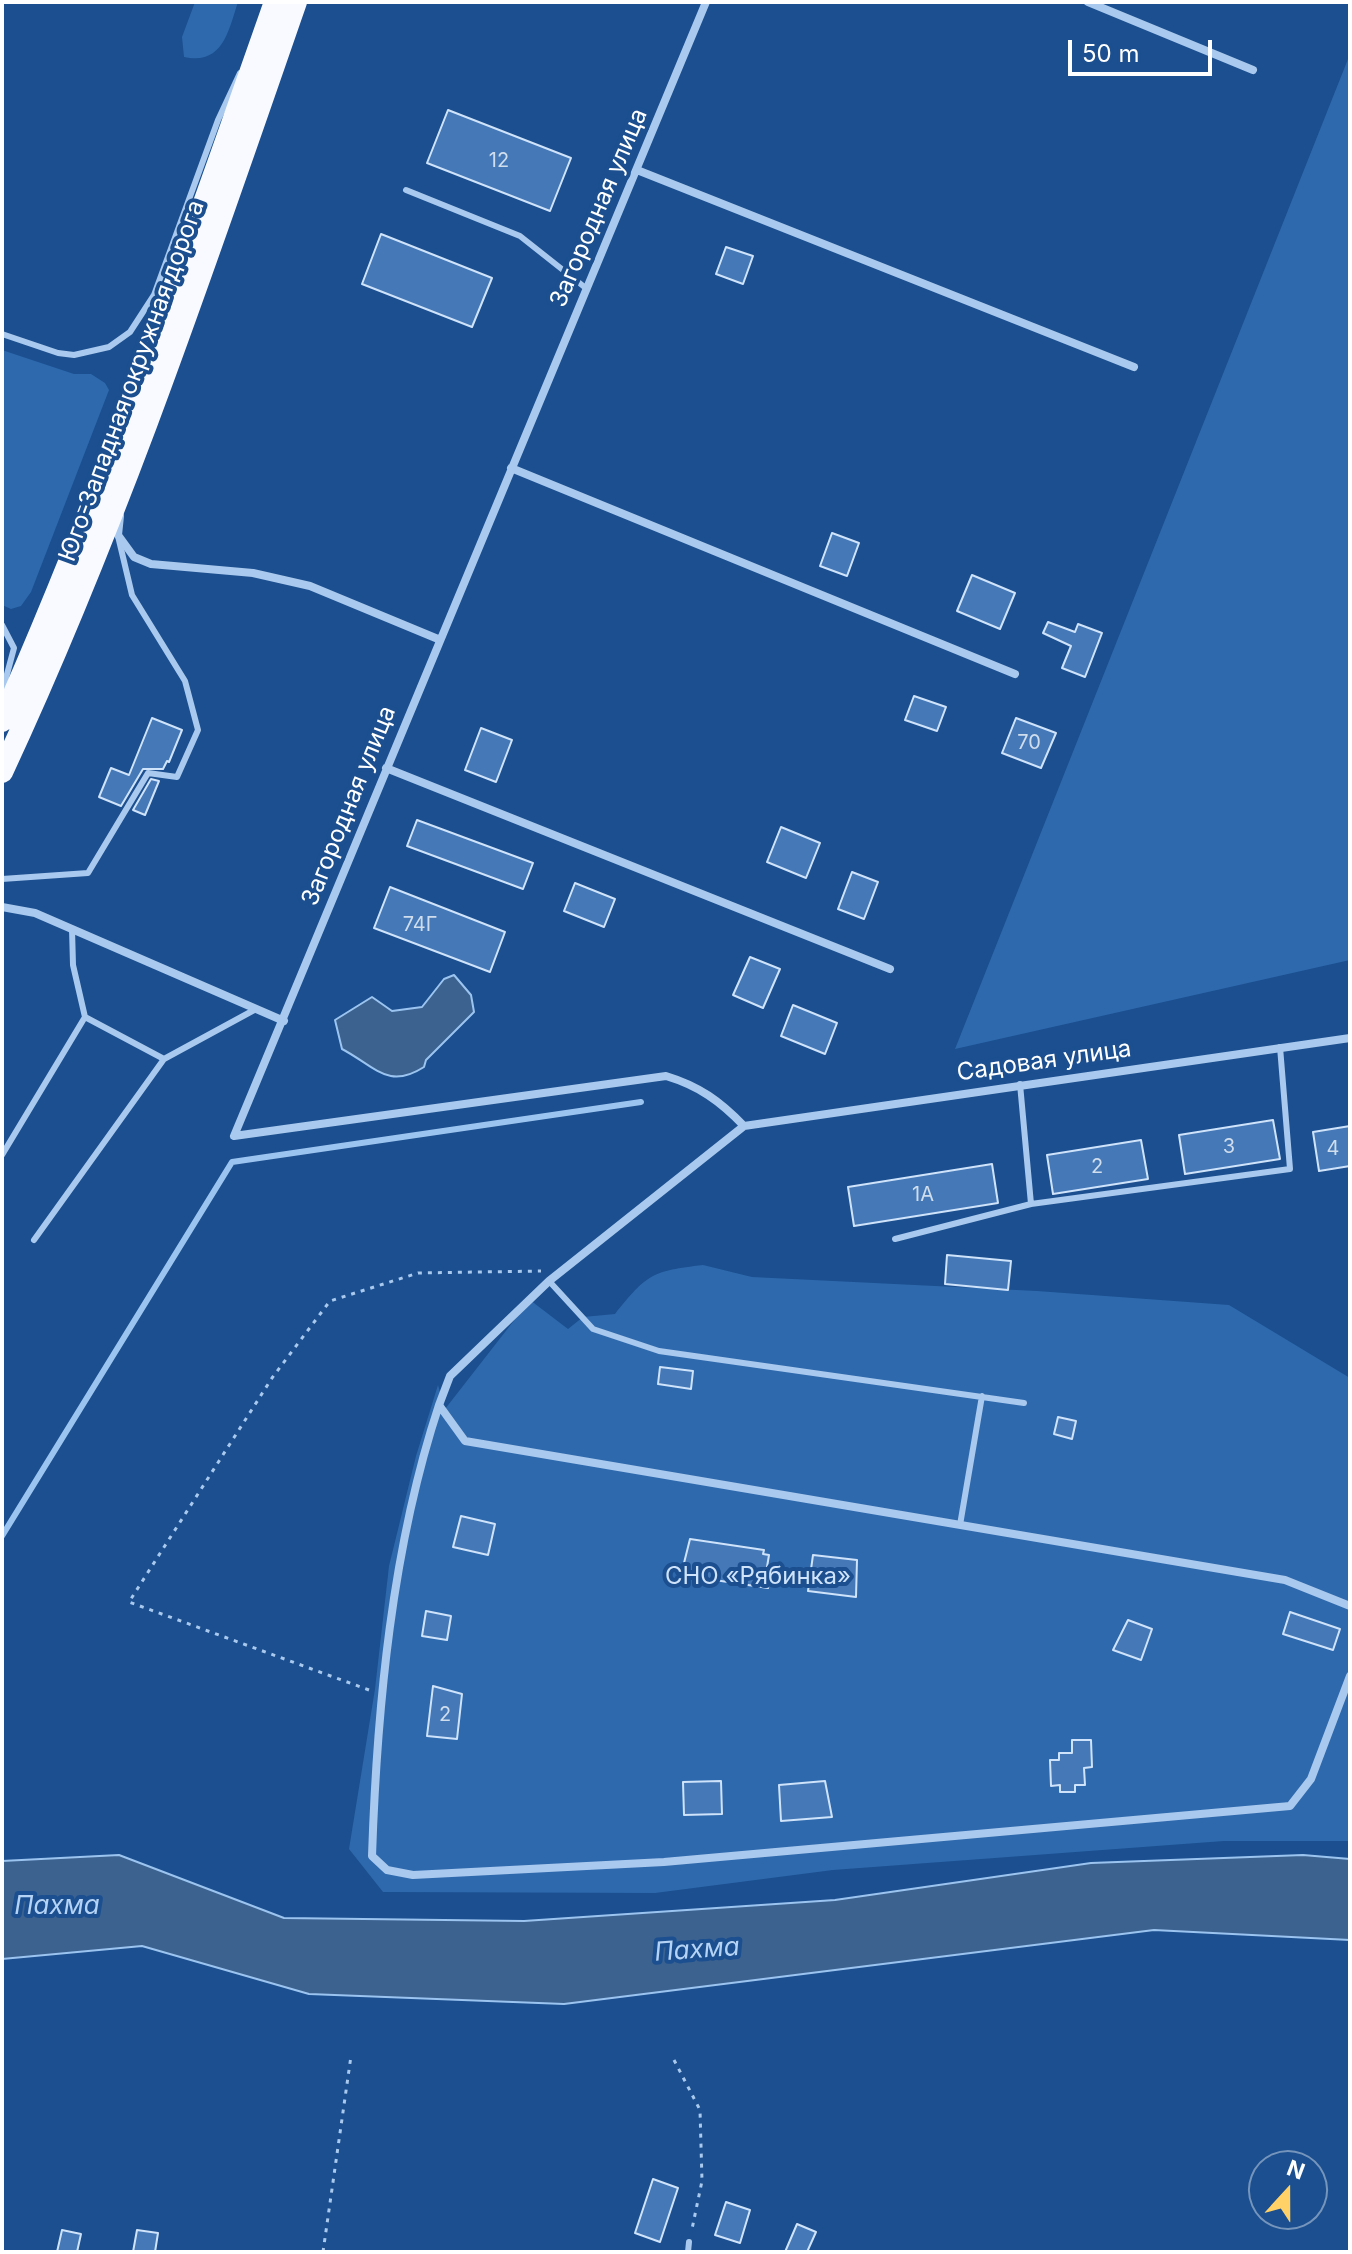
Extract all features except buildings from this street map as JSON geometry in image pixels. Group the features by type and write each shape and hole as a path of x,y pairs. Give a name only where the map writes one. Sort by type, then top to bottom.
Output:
{"highway":[{"name":"Юго-Западная окружная дорога","path":"2,721 63,579 126,417 275,2"},
{"name":"Юго-Западная окружная дорога","path":"2,772 53,660 123,487 296,2"}],"street":[{"name":"Загородная улица","path":"706,2 438,639 284,1021 234,1136 666,1076 692,1084 717,1098 744,1126"},
{"path":"1088,2 1253,70"},
{"path":"637,170 1134,367"},
{"path":"511,468 1015,674"},
{"path":"123,487 118,535 134,557 151,564 253,573 310,586 438,639"},
{"path":"386,768 890,969"},
{"path":"2,907 35,913 284,1021"},
{"name":"Садовая улица","path":"744,1126 1350,1038"},
{"path":"744,1126 561,1270 450,1376 415,1481 400,1562 375,1767 372,1856 387,1870 413,1875 664,1862 1290,1806 1311,1779 1350,1676"},
{"path":"439,1405 465,1441 1285,1580 1350,1606"}],"lane":[{"path":"2,334 58,353 74,355 109,347 130,332 161,281 230,89 264,32"},
{"path":"406,190 520,236 587,289"},
{"path":"2,879 88,873 148,773 177,777 198,730 185,681 132,595 118,535"},
{"path":"2,625 14,648 2,693"},
{"path":"2,1155 85,1017 73,965 72,929"},
{"path":"34,1240 164,1059 256,1009"},
{"path":"85,1017 164,1059"},
{"path":"895,1239 1031,1204 1290,1169 1280,1047"},
{"path":"1020,1084 1031,1204"},
{"path":"549,1281 593,1329 659,1351 1024,1403"},
{"path":"960,1525 982,1396"},
{"path":"688,2252 689,2242"}],"path":[{"path":"384,1691 373,1691 129,1602 272,1378 330,1301 418,1273 561,1270"},
{"path":"323,2252 351,2056"},
{"path":"674,2060 700,2110 702,2181 689,2242"}],"green space":[{"path":"195,2 238,2 227,35 216,51 197,58 184,57 182,37"},
{"path":"1350,54 1350,960 955,1049"},
{"path":"2,350 74,374 91,374 105,383 109,390 31,592 21,606 11,609 2,605"},
{"name":"СНО «Рябинка»","path":"703,1265 752,1277 1037,1291 1229,1305 1350,1378 1350,1841 1224,1841 833,1870 655,1893 383,1892 349,1849 375,1689 389,1566 416,1456 438,1385 445,1409 530,1300 568,1329 583,1317 615,1314 643,1282 652,1277"}],"water":[{"path":"454,975 471,995 474,1012 426,1060 424,1067 412,1074 391,1076 373,1069 342,1049 335,1020 372,997 392,1011 422,1007 444,979"},
{"name":"Пахма","path":"119,1855 284,1918 524,1921 835,1900 1091,1863 1303,1855 1350,1859 1350,1940 1154,1930 564,2004 309,1994 142,1946 2,1959 2,1861"}],"waterway":[{"path":"2,1536 232,1162 641,1102"}]}
